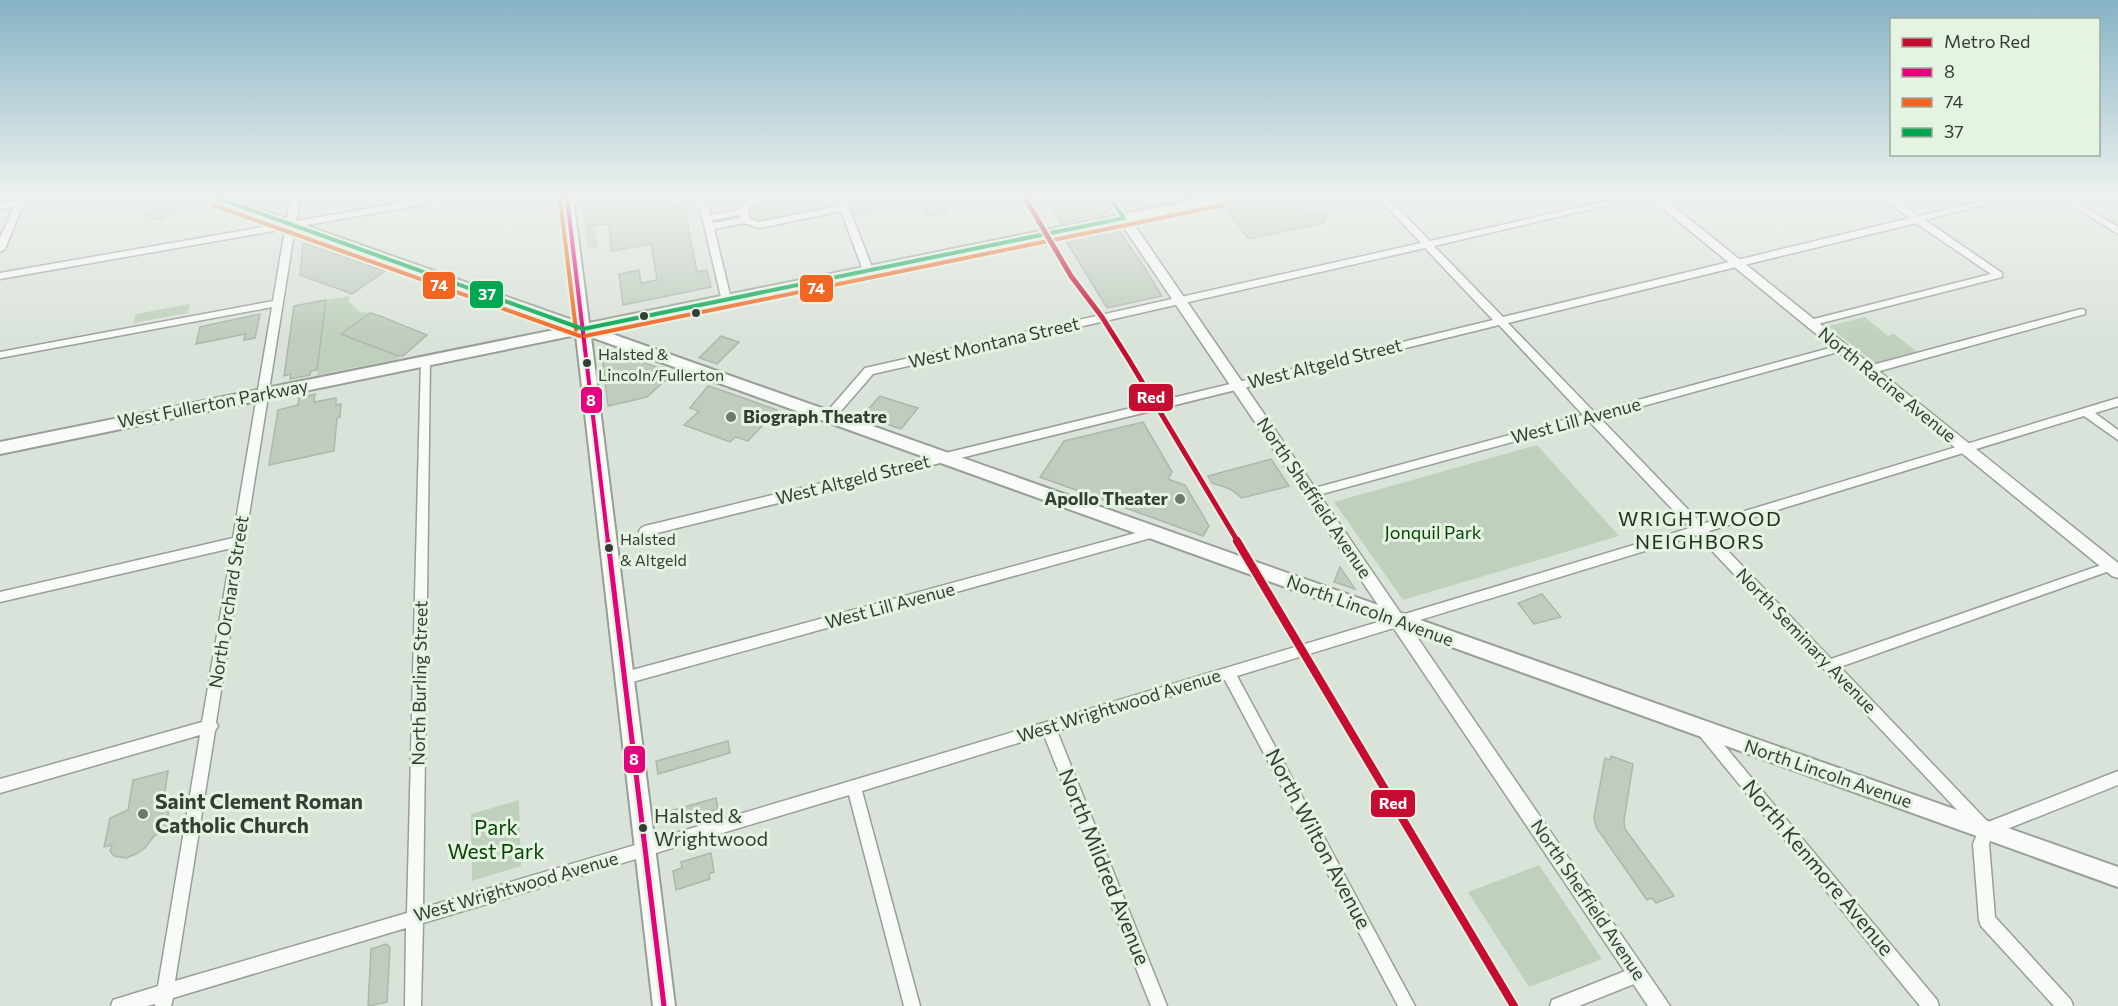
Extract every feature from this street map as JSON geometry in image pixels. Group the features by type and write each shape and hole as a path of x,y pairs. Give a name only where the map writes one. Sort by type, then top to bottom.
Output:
{"main road":[{"name":"North Lincoln Avenue","path":"346,245 2118,877"},
{"path":"573,245 664,1006"},
{"name":"West Fullerton Parkway","path":"0,447 991,245"}],"street":[{"path":"0,276 177,245"},
{"name":"North Orchard Street","path":"165,999 211,726 238,542 287,245"},
{"path":"713,245 726,299"},
{"path":"858,245 868,270"},
{"name":"North Sheffield Avenue","path":"1142,245 1660,1006"},
{"name":"West Montana Street","path":"830,416 870,371 1428,245"},
{"name":"North Seminary Avenue","path":"1428,245 1986,830"},
{"name":"North Racine Avenue","path":"1714,245 2115,569"},
{"name":"West Altgeld Street","path":"645,531 1815,245"},
{"path":"1810,323 1999,275 1954,245"},
{"path":"0,355 278,303"},
{"path":"1869,370 2081,312"},
{"name":"West Lill Avenue","path":"1311,493 1841,348"},
{"name":"North Burling Street","path":"413,1006 425,361"},
{"name":"West Wrightwood Avenue","path":"119,1006 165,999 415,916 854,787 2118,402"},
{"path":"2086,412 2118,436"},
{"name":"West Lill Avenue","path":"625,678 1154,533"},
{"path":"0,597 238,542"},
{"path":"1830,665 2115,569"},
{"name":"North Wilton Avenue","path":"1228,672 1407,1006"},
{"path":"0,786 211,726"},
{"name":"North Mildred Avenue","path":"1048,727 1159,1006"},
{"name":"North Kenmore Avenue","path":"1704,730 1931,1006"},
{"path":"2065,1006 1988,921 1981,844 1986,830 2118,778"},
{"path":"854,787 912,1006"},
{"path":"1558,1006 1638,974"}],"green space":[{"path":"588,245 598,245 598,247 588,248"},
{"path":"349,296 349,302 360,312 370,313 342,334 398,356 398,359 317,375 326,300"},
{"path":"190,304 188,313 133,323 136,314"},
{"path":"1865,317 1888,336 1894,334 1917,352 1875,363 1828,326"},
{"name":"Jonquil Park","path":"1537,445 1619,536 1403,600 1334,502"},
{"name":"Park West Park","path":"519,800 521,866 472,881 471,814"},
{"path":"1539,865 1602,959 1529,987 1468,892"}],"building":[{"path":"303,245 385,271 352,294 300,275"},
{"path":"611,245 646,245 612,251"},
{"path":"651,245 692,245 697,272 707,270 711,287 623,305 619,274 639,270 641,283 657,280"},
{"path":"1069,245 1129,245 1162,296 1107,308"},
{"path":"326,300 317,370 311,371 310,375 290,379 291,374 284,376 294,306"},
{"path":"370,313 427,335 403,356 398,356 341,334"},
{"path":"260,314 255,338 244,340 245,334 196,344 200,327"},
{"path":"721,336 739,342 717,364 699,358"},
{"path":"601,347 673,373 647,397 608,406"},
{"name":"Biograph Theatre","path":"708,386 777,410 748,441 736,437 730,442 684,425 699,411 690,408"},
{"path":"315,394 314,402 336,398 336,405 341,404 340,417 337,418 334,451 269,465 278,410 298,405 299,398"},
{"path":"880,396 918,408 901,429 862,416"},
{"path":"1143,422 1172,472 1168,479 1185,485 1209,526 1203,536 1040,477 1064,441"},
{"path":"1271,459 1289,486 1242,498 1230,489 1212,483 1208,476"},
{"path":"1340,567 1355,589 1334,582"},
{"path":"1542,594 1561,617 1534,624 1518,603"},
{"path":"728,741 730,753 658,774 656,761"},
{"path":"1611,756 1633,764 1624,821 1625,829 1674,896 1656,903 1652,898 1647,900 1596,827 1594,817 1605,758 1610,760"},
{"name":"Saint Clement Roman Catholic Church","path":"168,771 164,798 170,799 166,830 154,836 145,848 136,854 126,858 114,856 110,851 112,845 104,847 110,818 128,810 133,780"},
{"path":"716,798 718,809 665,825 663,813"},
{"path":"711,853 714,872 709,874 710,879 676,890 673,871 682,868 681,862"},
{"path":"386,944 390,947 387,1002 368,1006 371,949"}],"metro line":[{"name":"Red","path":"1053,245 1071,276 1102,317 1129,360 1514,1006"}],"transit line":[{"name":"74","path":"325,245 580,336"},
{"name":"37","path":"348,245 583,329 993,245"},
{"name":"74","path":"566,245 576,330"},
{"name":"8","path":"573,245 664,1006"},
{"name":"74","path":"585,336 1029,245"}],"place":[{"name":"Halsted & Lincoln/Fullerton","path":"587,363"},
{"name":"Biograph Theatre","path":"731,417"},
{"name":"Apollo Theater","path":"1180,499"},
{"name":"Halsted & Altgeld","path":"609,548"},
{"name":"Saint Clement Roman Catholic Church","path":"143,814"},
{"name":"Halsted & Wrightwood","path":"643,828"}],"district":[{"name":"WRIGHTWOOD NEIGHBORS","path":"1700,530"}]}
